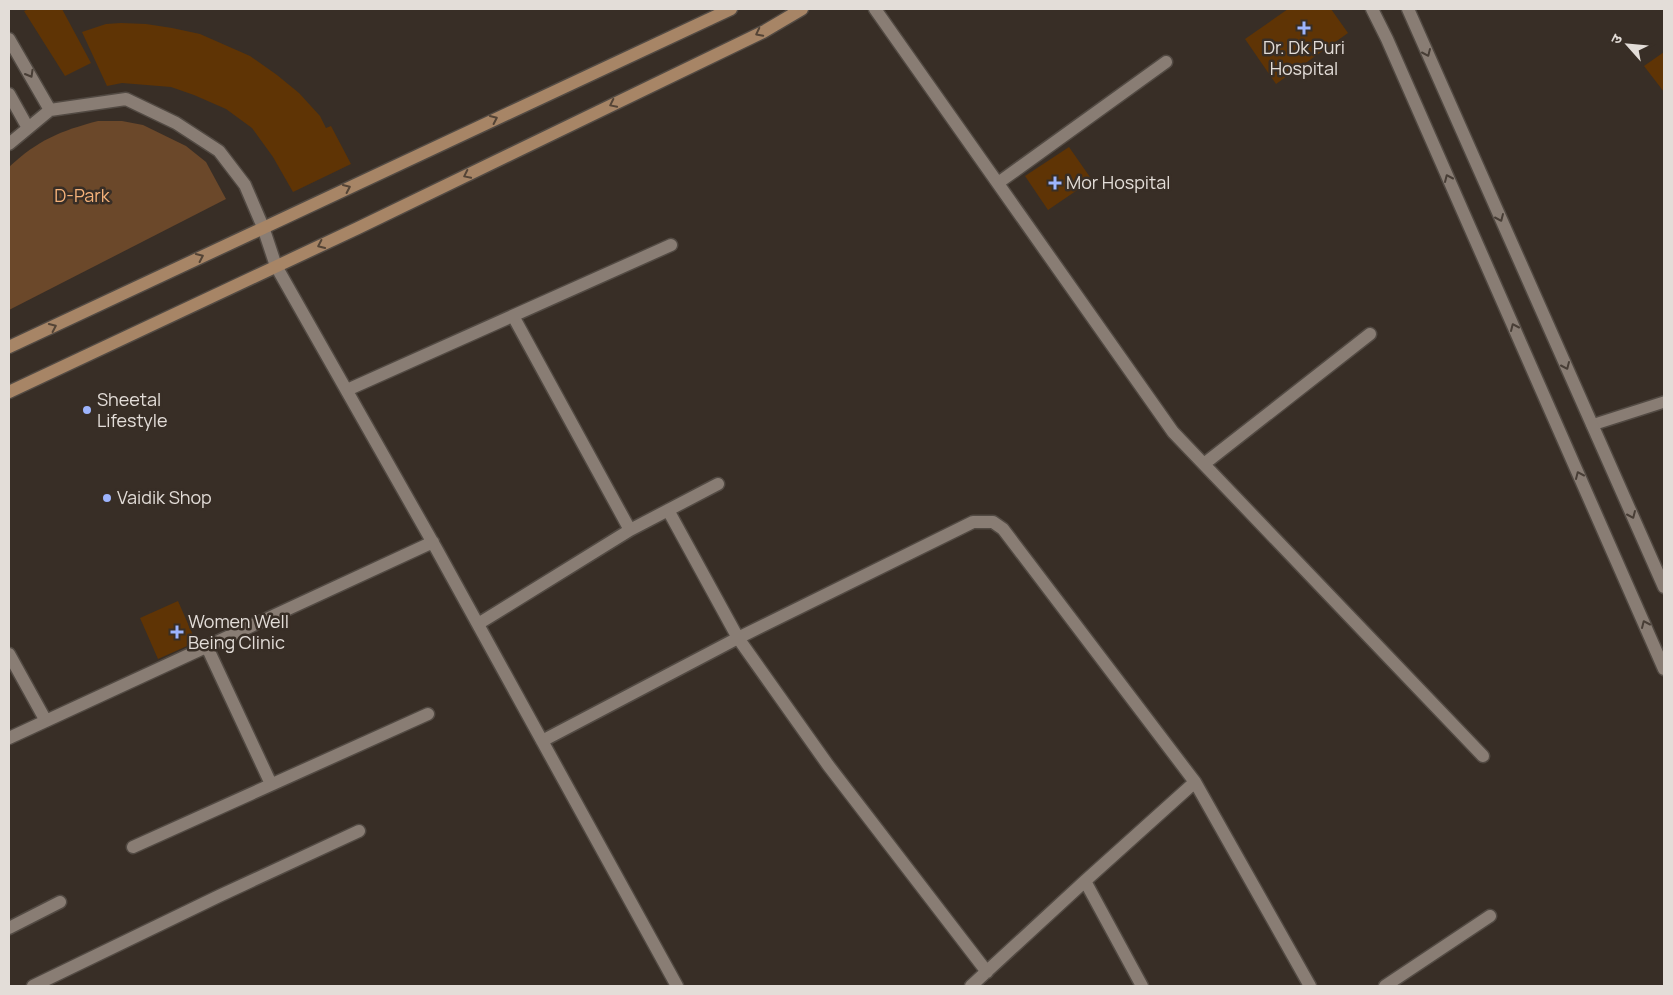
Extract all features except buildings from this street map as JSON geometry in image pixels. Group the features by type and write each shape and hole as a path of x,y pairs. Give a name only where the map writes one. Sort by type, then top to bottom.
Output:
{"main road":[{"path":"9,347 731,9"},
{"path":"9,392 763,32 802,9"}],"street":[{"path":"875,9 1173,432 1483,756"},
{"path":"1372,9 1387,39 1664,669"},
{"path":"1408,9 1664,587"},
{"path":"9,39 50,110"},
{"path":"998,183 1166,62"},
{"path":"9,94 28,128"},
{"path":"11,138 28,128 50,110 126,99 176,123 219,151 245,185 263,227 276,266 433,542 677,986"},
{"path":"347,390 671,245"},
{"path":"513,316 630,530"},
{"path":"1204,464 1370,334"},
{"path":"478,624 630,530 718,484"},
{"path":"668,510 738,638 828,765 987,972"},
{"path":"542,741 738,638 973,522 993,522 1003,529 1195,782 1310,986"},
{"path":"9,738 433,542"},
{"path":"208,647 271,784"},
{"path":"9,654 46,721"},
{"path":"133,847 428,714"},
{"path":"971,986 1195,782"},
{"path":"33,986 359,831"},
{"path":"1085,881 1142,986"},
{"path":"9,928 60,902"},
{"path":"1385,986 1490,916"}],"lane":[{"path":"1592,425 1664,402"}],"green space":[{"name":"D-Park","path":"98,121 122,121 143,125 186,146 206,162 226,199 9,310 9,167 40,143 61,133"}],"place":[{"name":"Dr. Dk Puri Hospital","path":"1304,28"},
{"name":"Mor Hospital","path":"1055,183"},
{"name":"Sheetal Lifestyle","path":"87,410"},
{"name":"Vaidik Shop","path":"107,498"},
{"name":"Women Well Being Clinic","path":"177,632"}]}
